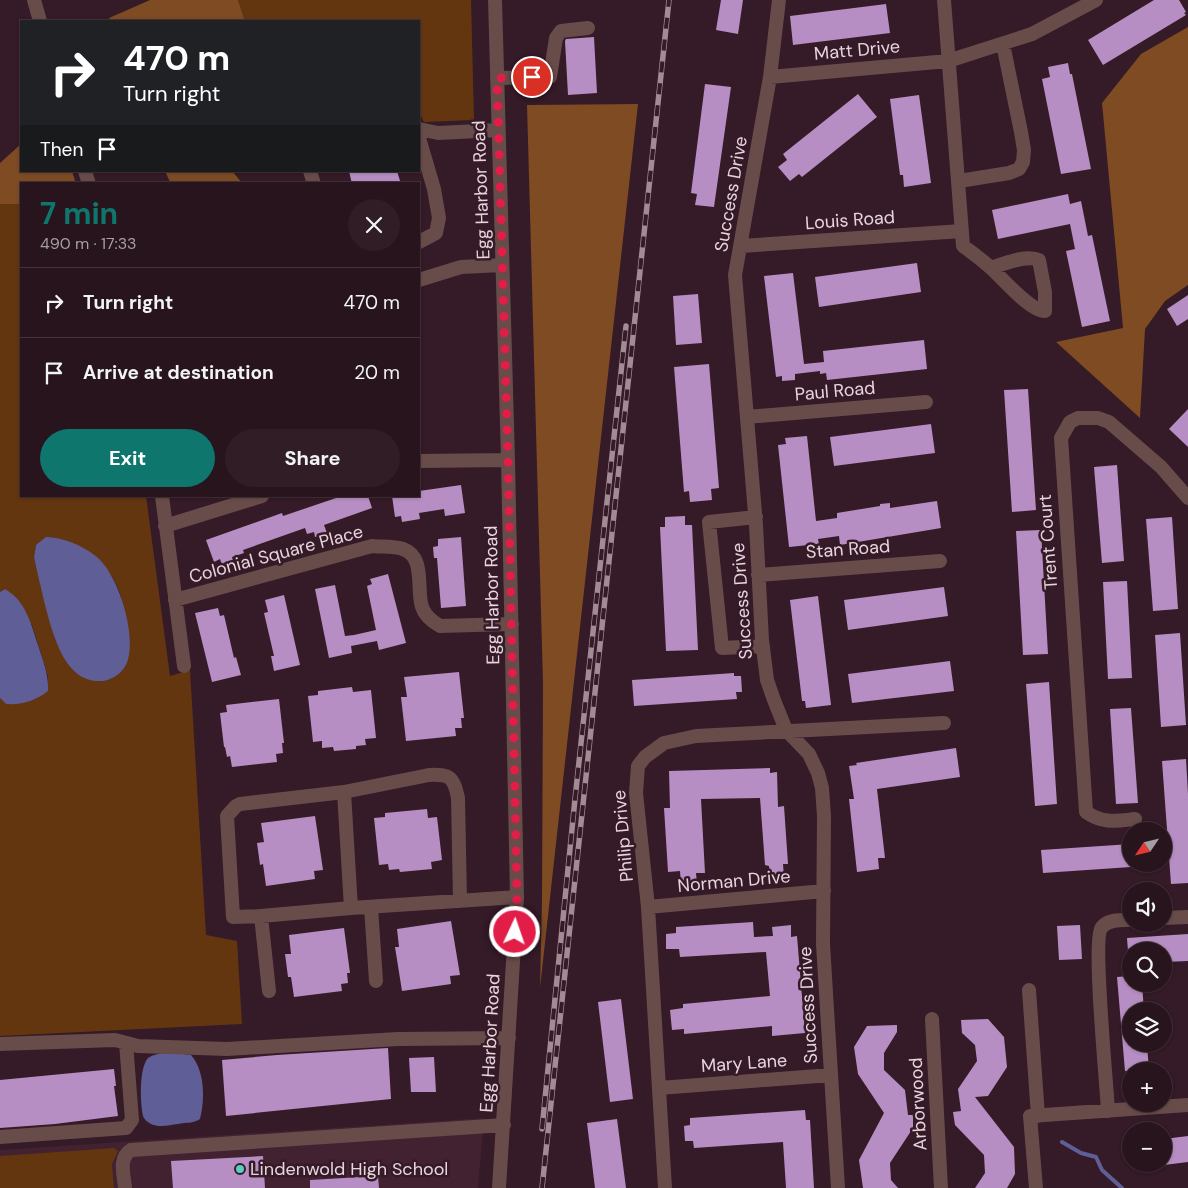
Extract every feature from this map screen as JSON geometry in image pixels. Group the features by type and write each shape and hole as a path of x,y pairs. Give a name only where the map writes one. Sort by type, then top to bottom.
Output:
{"street":[{"path":"34,0 40,20"},
{"name":"Egg Harbor Road","path":"495,0 508,460 517,897 499,1188"},
{"name":"Success Drive","path":"778,0 770,77 735,275 756,517 758,574 767,680 786,730 809,754 818,773 822,788 824,816 823,944 838,1188"},
{"path":"944,0 964,246 991,268 1021,297 1045,311 1042,272 1039,260 1032,258 1010,261 991,268"},
{"name":"Matt Drive","path":"770,77 948,61 1032,34 1096,0"},
{"path":"497,78 550,77 556,38 561,32 588,28"},
{"path":"959,182 1009,173 1020,169 1023,162 1024,150 1021,132 1003,44"},
{"path":"420,129 438,133 498,130"},
{"path":"420,141 434,189 439,218 436,233 420,241"},
{"name":"Louis Road","path":"741,246 962,231"},
{"path":"420,280 461,267 502,265"},
{"name":"Paul Road","path":"747,418 926,402"},
{"name":"Trent Court","path":"1135,818 1109,821 1095,819 1086,812 1060,438 1070,422 1078,418 1098,418 1109,422 1161,467 1188,498"},
{"path":"420,461 508,460"},
{"path":"162,497 184,666"},
{"path":"165,526 259,497"},
{"path":"756,517 709,522 722,648 763,646"},
{"name":"Colonial Square Place","path":"175,600 372,546 402,548 411,553 417,563 422,608 431,621 440,626 512,624"},
{"name":"Stan Road","path":"758,574 940,561"},
{"name":"Philip Drive","path":"665,1188 648,907 636,793 638,766 641,761 664,743 696,736 944,723"},
{"path":"460,900 458,798 455,784 451,778 443,774 429,775 344,792 240,804 227,816 233,917 517,897"},
{"path":"344,792 351,908"},
{"name":"Norman Drive","path":"648,907 824,891"},
{"path":"371,907 376,981"},
{"path":"261,916 269,991"},
{"path":"1172,918 1188,917"},
{"path":"1108,1111 1098,934 1102,926 1115,920 1122,920"},
{"path":"1029,990 1036,1188"},
{"name":"Arborwood","path":"932,1019 941,1188"},
{"path":"0,1044 115,1040 138,1046 227,1049 398,1039 509,1038"},
{"path":"0,1138 126,1128 132,1120 126,1043"},
{"name":"Mary Lane","path":"659,1088 831,1075"},
{"path":"1034,1116 1188,1105"},
{"path":"125,1188 123,1160 125,1154 132,1150 504,1125"}],"shaded area":[{"path":"150,0 238,0 245,20 110,20 109,18"},
{"path":"238,0 471,0 474,120 424,122 420,114 420,20 245,20"},
{"path":"1188,27 1188,285 1165,301 1145,329 1140,418 1056,342 1123,328 1102,103 1141,54"},
{"path":"638,104 540,988 543,684 527,105"},
{"path":"20,145 20,172 72,172 75,182 20,182 20,204 0,204 0,163"},
{"path":"165,172 233,172 241,182 170,182"},
{"path":"8,203 20,204 20,497 146,497 170,676 190,670 206,935 237,941 242,1024 0,1036 0,698 6,704 31,701 48,691 48,677 32,625 5,589 0,592 0,204","holes":["53,537 91,554 109,572 121,596 124,610 126,665 122,671 110,679 75,672 66,661 55,639 34,557 36,545"]},
{"path":"46,537 68,541 90,552 101,561 115,582 125,611 130,641 126,665 113,678 102,681 89,680 78,674 61,653 51,626 34,557 36,545"},
{"path":"5,589 18,600 27,614 48,679 48,691 33,700 18,704 6,704 0,698 0,592"},
{"path":"163,1053 191,1055 196,1062 203,1086 203,1103 200,1119 197,1121 158,1126 150,1123 143,1117 141,1095 143,1069 148,1058"},
{"name":"Lindenwold High School","path":"484,1118 478,1188 0,1188 0,1150"},
{"path":"114,1148 118,1151 112,1164 114,1188 0,1188 0,1156"}],"building":[{"path":"721,0 743,0 738,34 716,30"},
{"path":"1154,0 1179,0 1186,15 1103,65 1088,40"},
{"path":"886,4 890,33 793,45 790,16"},
{"path":"594,37 597,93 568,95 565,41 566,39"},
{"path":"1068,63 1070,74 1072,74 1091,169 1061,174 1042,79 1050,77 1048,67"},
{"path":"705,84 731,87 714,207 695,205 697,194 691,193"},
{"path":"858,94 877,117 802,177 799,174 790,181 778,167 787,160 783,154"},
{"path":"919,95 931,183 904,187 903,175 900,175 890,99"},
{"path":"349,172 397,172 400,182 352,182"},
{"path":"1068,194 1070,204 1081,201 1088,236 1092,235 1110,321 1082,327 1066,251 1075,249 1070,224 998,239 992,210"},
{"path":"917,263 921,292 819,307 815,277"},
{"path":"793,273 804,364 824,362 823,351 924,340 927,369 827,380 826,373 820,374 820,371 795,374 795,380 782,381 782,376 776,377 764,276"},
{"path":"698,294 702,343 676,345 673,296"},
{"path":"1188,295 1188,319 1177,326 1167,309"},
{"path":"709,364 719,488 711,489 712,500 690,502 689,491 684,492 674,367"},
{"path":"1028,389 1036,510 1012,512 1004,390"},
{"path":"1188,409 1188,447 1169,429"},
{"path":"931,424 935,453 834,466 830,437"},
{"path":"807,436 816,521 837,518 837,513 880,506 880,504 890,503 890,508 937,501 941,528 840,545 839,536 818,539 819,544 789,547 778,445 786,444 785,438"},
{"path":"1117,465 1124,561 1102,563 1094,467"},
{"path":"461,485 465,513 445,516 444,509 419,513 420,519 402,522 401,516 395,517 392,497 420,497 420,491"},
{"path":"339,497 368,497 372,508 324,525 327,533 315,537 314,532 307,534 305,528 243,550 244,553 232,557 233,561 222,565 220,559 214,562 206,540 282,513 283,516"},
{"path":"685,516 685,525 692,525 698,650 666,651 660,527 665,527 665,517"},
{"path":"1172,517 1178,609 1153,611 1146,519"},
{"path":"1041,530 1048,654 1023,655 1016,531"},
{"path":"461,537 466,606 441,608 437,558 434,558 433,547 438,546 438,539"},
{"path":"388,574 406,643 379,650 377,641 351,646 352,653 329,658 315,589 335,585 345,636 354,635 376,630 367,586 372,584 370,579"},
{"path":"1127,581 1132,678 1108,679 1103,582"},
{"path":"944,587 948,616 848,630 844,600"},
{"path":"284,595 300,665 274,671 271,656 274,656 264,613 268,612 265,600"},
{"path":"818,596 831,705 806,708 805,701 802,701 790,600"},
{"path":"218,608 220,616 224,615 234,658 236,657 241,675 212,682 195,613"},
{"path":"1180,633 1186,725 1161,727 1155,635"},
{"path":"950,661 954,691 852,703 848,674"},
{"path":"459,672 464,718 461,718 462,728 455,728 456,736 406,741 401,697 407,697 404,677"},
{"path":"734,673 734,676 741,676 742,692 736,692 737,699 634,706 632,680"},
{"path":"1049,682 1057,804 1035,806 1026,684"},
{"path":"352,687 353,692 371,690 376,738 365,739 366,745 356,746 356,749 334,751 333,747 322,748 322,741 313,742 308,696 318,695 318,691"},
{"path":"279,699 284,743 282,743 283,753 276,754 277,762 232,767 230,756 227,757 224,747 220,713 227,712 226,705"},
{"path":"1131,708 1138,803 1116,804 1110,709"},
{"path":"956,748 960,777 877,789 885,858 878,858 879,869 857,872 849,799 854,799 849,766 857,765 856,763"},
{"path":"1186,759 1188,883 1172,884 1171,882 1172,822 1166,822 1162,761"},
{"path":"770,768 770,773 777,772 778,807 784,806 788,864 783,864 784,877 770,878 769,866 765,865 760,798 701,799 705,873 696,873 697,884 681,885 680,871 668,872 664,808 670,808 669,771"},
{"path":"427,809 428,818 437,817 442,860 431,862 432,869 400,872 399,869 389,870 388,864 379,865 374,818 385,817 385,813"},
{"path":"315,816 323,870 314,871 315,879 266,886 263,864 260,865 257,843 264,842 261,823"},
{"path":"1122,845 1122,868 1043,873 1041,850"},
{"path":"451,921 460,975 450,976 451,984 402,991 395,947 399,947 397,929"},
{"path":"753,922 754,937 773,936 772,927 791,925 791,937 797,936 805,1033 772,1036 772,1026 684,1034 684,1029 672,1030 670,1010 683,1008 683,1004 770,996 766,952 680,957 679,949 666,949 666,934 676,933 676,927"},
{"path":"1080,925 1082,959 1059,960 1057,926"},
{"path":"344,928 350,973 347,973 348,983 341,984 342,991 294,997 291,977 288,977 285,954 291,954 289,935"},
{"path":"1188,934 1188,961 1172,962 1172,942 1127,942 1127,938"},
{"path":"1117,977 1122,977 1122,992 1143,992 1143,1002 1122,1002 1122,1036"},
{"path":"621,999 633,1099 610,1102 598,1002"},
{"path":"988,1019 1004,1037 1007,1067 988,1096 975,1097 1014,1147 1015,1174 1007,1188 975,1188 985,1173 984,1155 955,1125 953,1112 961,1111 958,1089 977,1061 975,1045 962,1033 961,1020"},
{"path":"897,1025 897,1032 884,1053 884,1070 905,1090 908,1115 913,1115 913,1128 890,1163 891,1180 898,1188 863,1188 859,1160 884,1113 858,1074 854,1047 867,1026"},
{"path":"388,1048 391,1099 226,1116 222,1060"},
{"path":"1123,1052 1148,1052 1148,1062 1124,1062"},
{"path":"434,1057 436,1092 411,1092 409,1058"},
{"path":"114,1069 118,1116 55,1124 0,1128 0,1080"},
{"path":"805,1110 806,1120 810,1120 814,1188 786,1188 783,1142 694,1148 693,1141 685,1141 684,1126 690,1125 690,1118"},
{"path":"617,1119 626,1188 595,1188 587,1123"},
{"path":"1188,1136 1188,1162 1172,1164 1172,1138"},
{"path":"263,1156 265,1188 173,1188 171,1161"},
{"path":"378,1176 379,1188 310,1188 310,1180"}],"waterway":[{"path":"1062,1142 1081,1153 1096,1157 1102,1170 1122,1188"}],"railway":[{"path":"542,1188 669,0"},
{"path":"542,1129 575,799 626,326"}],"place":[{"name":"Lindenwold High School","path":"240,1169"}],"route":[{"path":"515,932 517,897 512,606 497,78 532,77"}]}
